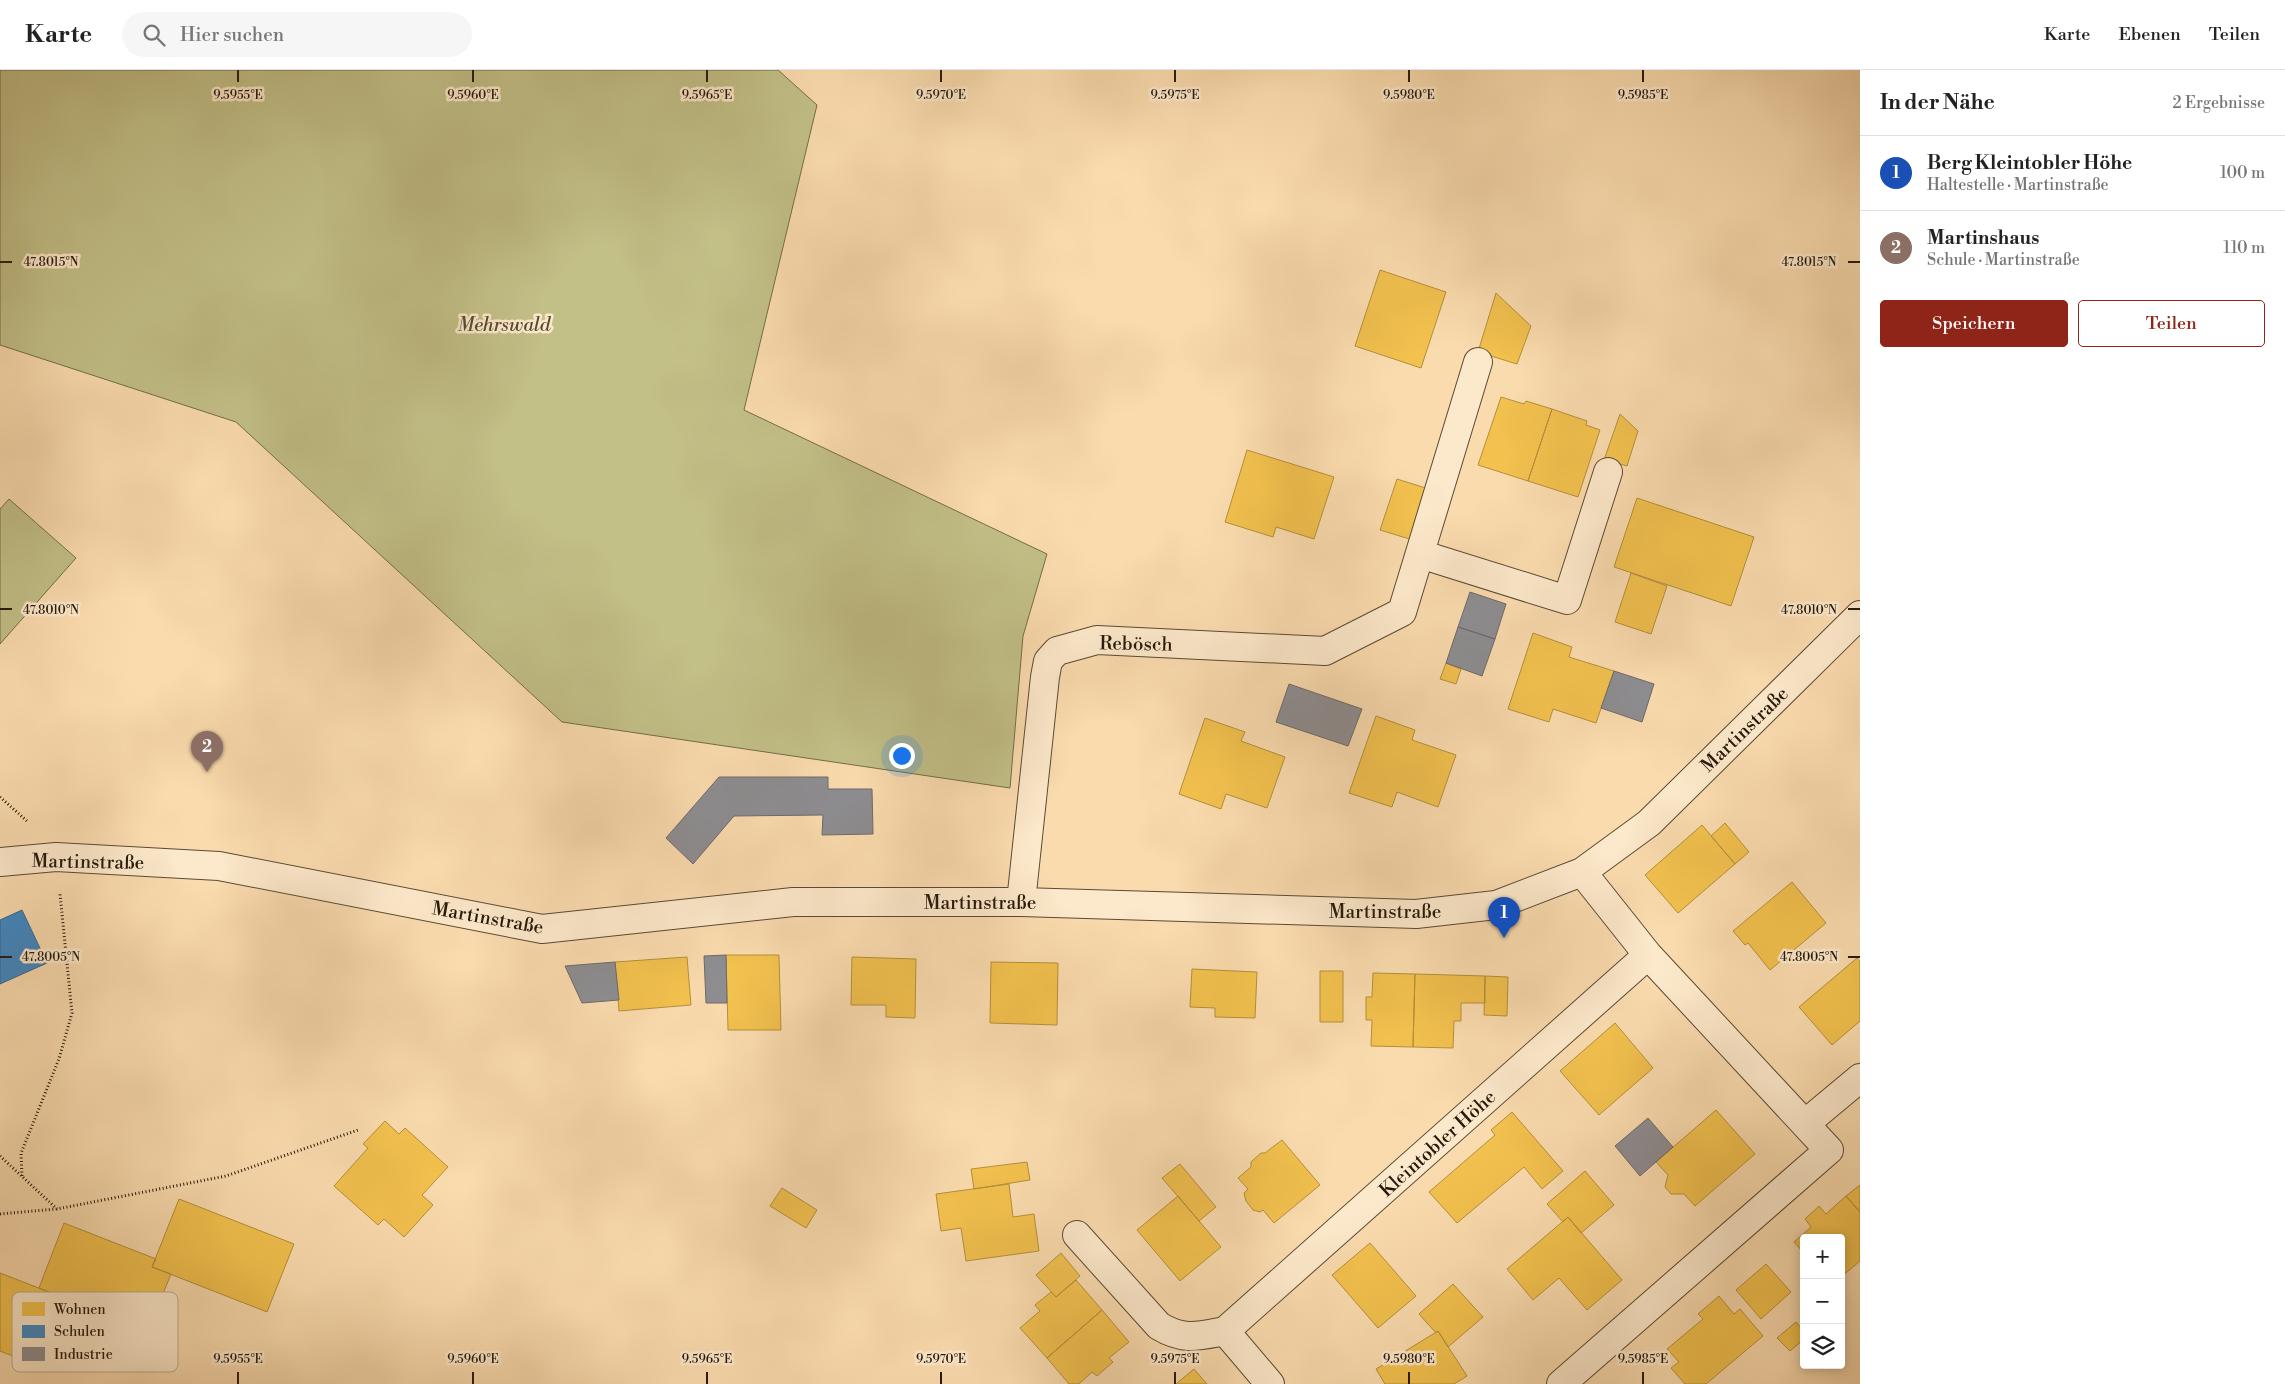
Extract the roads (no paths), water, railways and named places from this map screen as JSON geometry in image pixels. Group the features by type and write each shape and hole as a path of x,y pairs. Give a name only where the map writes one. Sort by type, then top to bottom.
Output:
{"street":[{"path":"1478,362 1420,554 1567,600 1608,472"},
{"name":"Rebösch","path":"1021,902 1045,677 1048,661 1057,651 1097,640 1325,651 1402,612 1420,554"},
{"name":"Martinstraße","path":"0,862 56,857 219,866 542,929 793,902 1021,902 1416,914 1496,905 1582,872 1649,822 1860,615"},
{"path":"1561,1384 1829,1150 1648,954 1582,872"},
{"name":"Kleintobler Höhe","path":"1225,1331 1648,954"},
{"path":"1806,1123 1860,1078"},
{"path":"1077,1235 1159,1326 1174,1335 1195,1336 1225,1331 1270,1384"}],"place":[{"name":"Martinshaus","path":"207,772"},
{"name":"Berg Kleintobler Höhe","path":"1504,938"}],"park label":[{"name":"Mehrswald","path":"504,324"}]}
